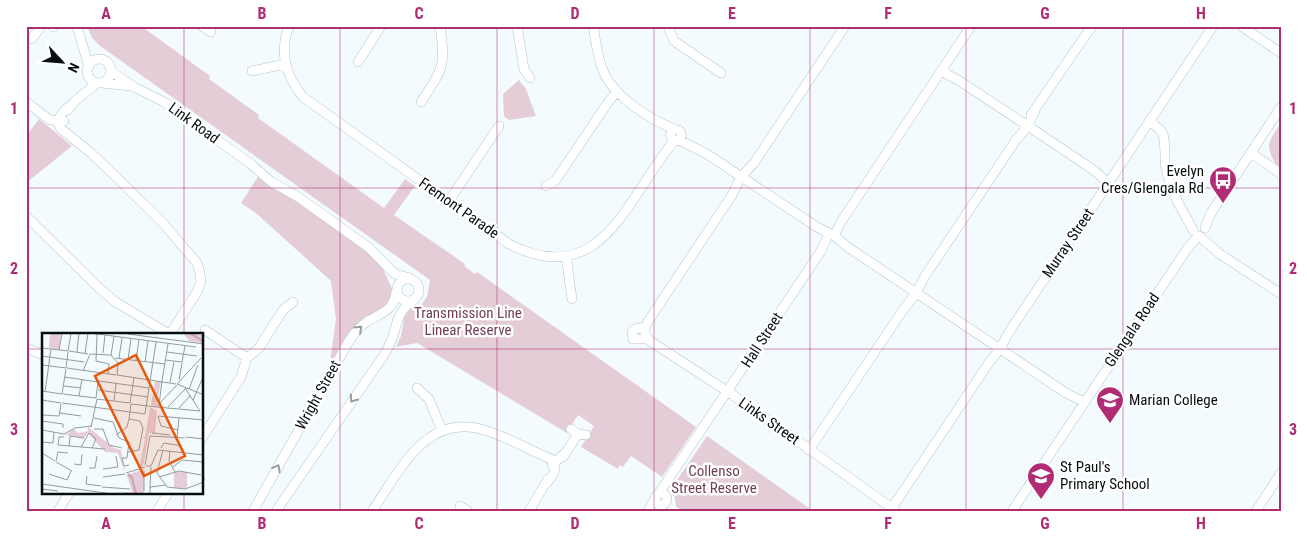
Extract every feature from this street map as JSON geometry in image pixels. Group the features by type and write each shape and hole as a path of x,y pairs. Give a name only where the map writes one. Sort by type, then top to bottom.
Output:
{"street":[{"path":"32,39 41,26"},
{"path":"77,26 91,79 100,83"},
{"path":"203,26 212,32"},
{"name":"Fremont Parade","path":"289,26 284,46 285,64 297,89 310,103 509,244 539,256 566,256 585,250 610,232 675,136"},
{"path":"358,62 381,26"},
{"path":"421,102 439,74 443,62 440,26"},
{"path":"517,26 524,69 530,78"},
{"path":"593,26 601,67 608,81 617,92 675,136 743,178 1083,404"},
{"path":"668,26 674,40 720,73"},
{"path":"743,178 845,26"},
{"name":"Hall Street","path":"649,511 663,502 670,479 971,26"},
{"path":"809,450 1092,26"},
{"path":"1241,26 1281,53"},
{"name":"Murray Street","path":"894,509 998,348 1212,27"},
{"path":"73,103 109,78 111,71 109,64 91,55 83,46"},
{"path":"61,120 73,103 93,62 100,60"},
{"path":"252,71 285,64"},
{"path":"942,69 1110,180"},
{"name":"Link Road","path":"111,71 164,102 251,164 273,176 298,197 368,247 397,275 410,278"},
{"name":"Link Road","path":"100,83 134,86"},
{"path":"546,186 555,181 617,92"},
{"path":"26,102 50,120 61,120"},
{"name":"Glengala Road","path":"1012,511 1281,108"},
{"path":"61,120 74,139 105,166 162,222 197,263 201,282 198,292 171,333"},
{"path":"1149,122 1163,134 1168,179 1176,202 1185,216 1199,230 1211,247 1281,294"},
{"path":"449,201 499,126"},
{"path":"1251,152 1281,174"},
{"name":"Links Street","path":"743,178 645,332 894,509"},
{"path":"26,216 114,301 168,333"},
{"path":"566,256 572,299"},
{"name":"Link Road","path":"385,265 396,291"},
{"path":"410,278 417,283 419,289 418,295 414,300 408,301 400,298 396,291 400,281 410,278"},
{"name":"Wright Street","path":"253,511 349,341 361,326 390,308 395,300 396,291"},
{"name":"Wright Street","path":"276,511 385,353 393,338 400,313 406,305 414,300"},
{"path":"204,435 241,377 246,358 259,348 283,310 293,302"},
{"path":"205,330 246,358"},
{"path":"26,348 42,354"},
{"path":"417,388 429,399 442,431"},
{"path":"372,511 415,450 430,436 442,431 459,427 481,429 521,444 554,464"},
{"path":"529,511 547,483 554,464 566,452 578,433"},
{"path":"1256,511 1281,474"},
{"path":"58,511 68,494"},
{"path":"157,511 167,494"}],"green space":[{"name":"Transmission Line Linear Reserve","path":"87,26 141,26 210,76 209,79 259,115 258,118 384,208 405,179 415,186 394,215 465,264 464,266 475,274 477,272 696,427 662,477 631,456 623,467 620,465 618,469 581,447 594,426 578,415 567,433 417,343 396,347 401,336 404,318 409,310 422,304 427,297 430,280 100,46 92,38"},
{"path":"519,80 526,89 536,116 509,120 504,116 503,94"},
{"path":"39,119 72,146 26,183 26,136"},
{"path":"1281,123 1281,170 1272,157 1269,145 1272,136"},
{"path":"259,175 364,248 383,269 393,291 392,299 330,362 336,319 331,281 256,213 241,203"},
{"name":"Collenso Street Reserve","path":"707,436 813,511 681,511 676,506 673,486"}],"place":[{"name":"Evelyn Cres/Glengala Rd","path":"1223,204"},
{"name":"Marian College","path":"1110,424"},
{"name":"St Paul's Primary School","path":"1041,500"}]}
